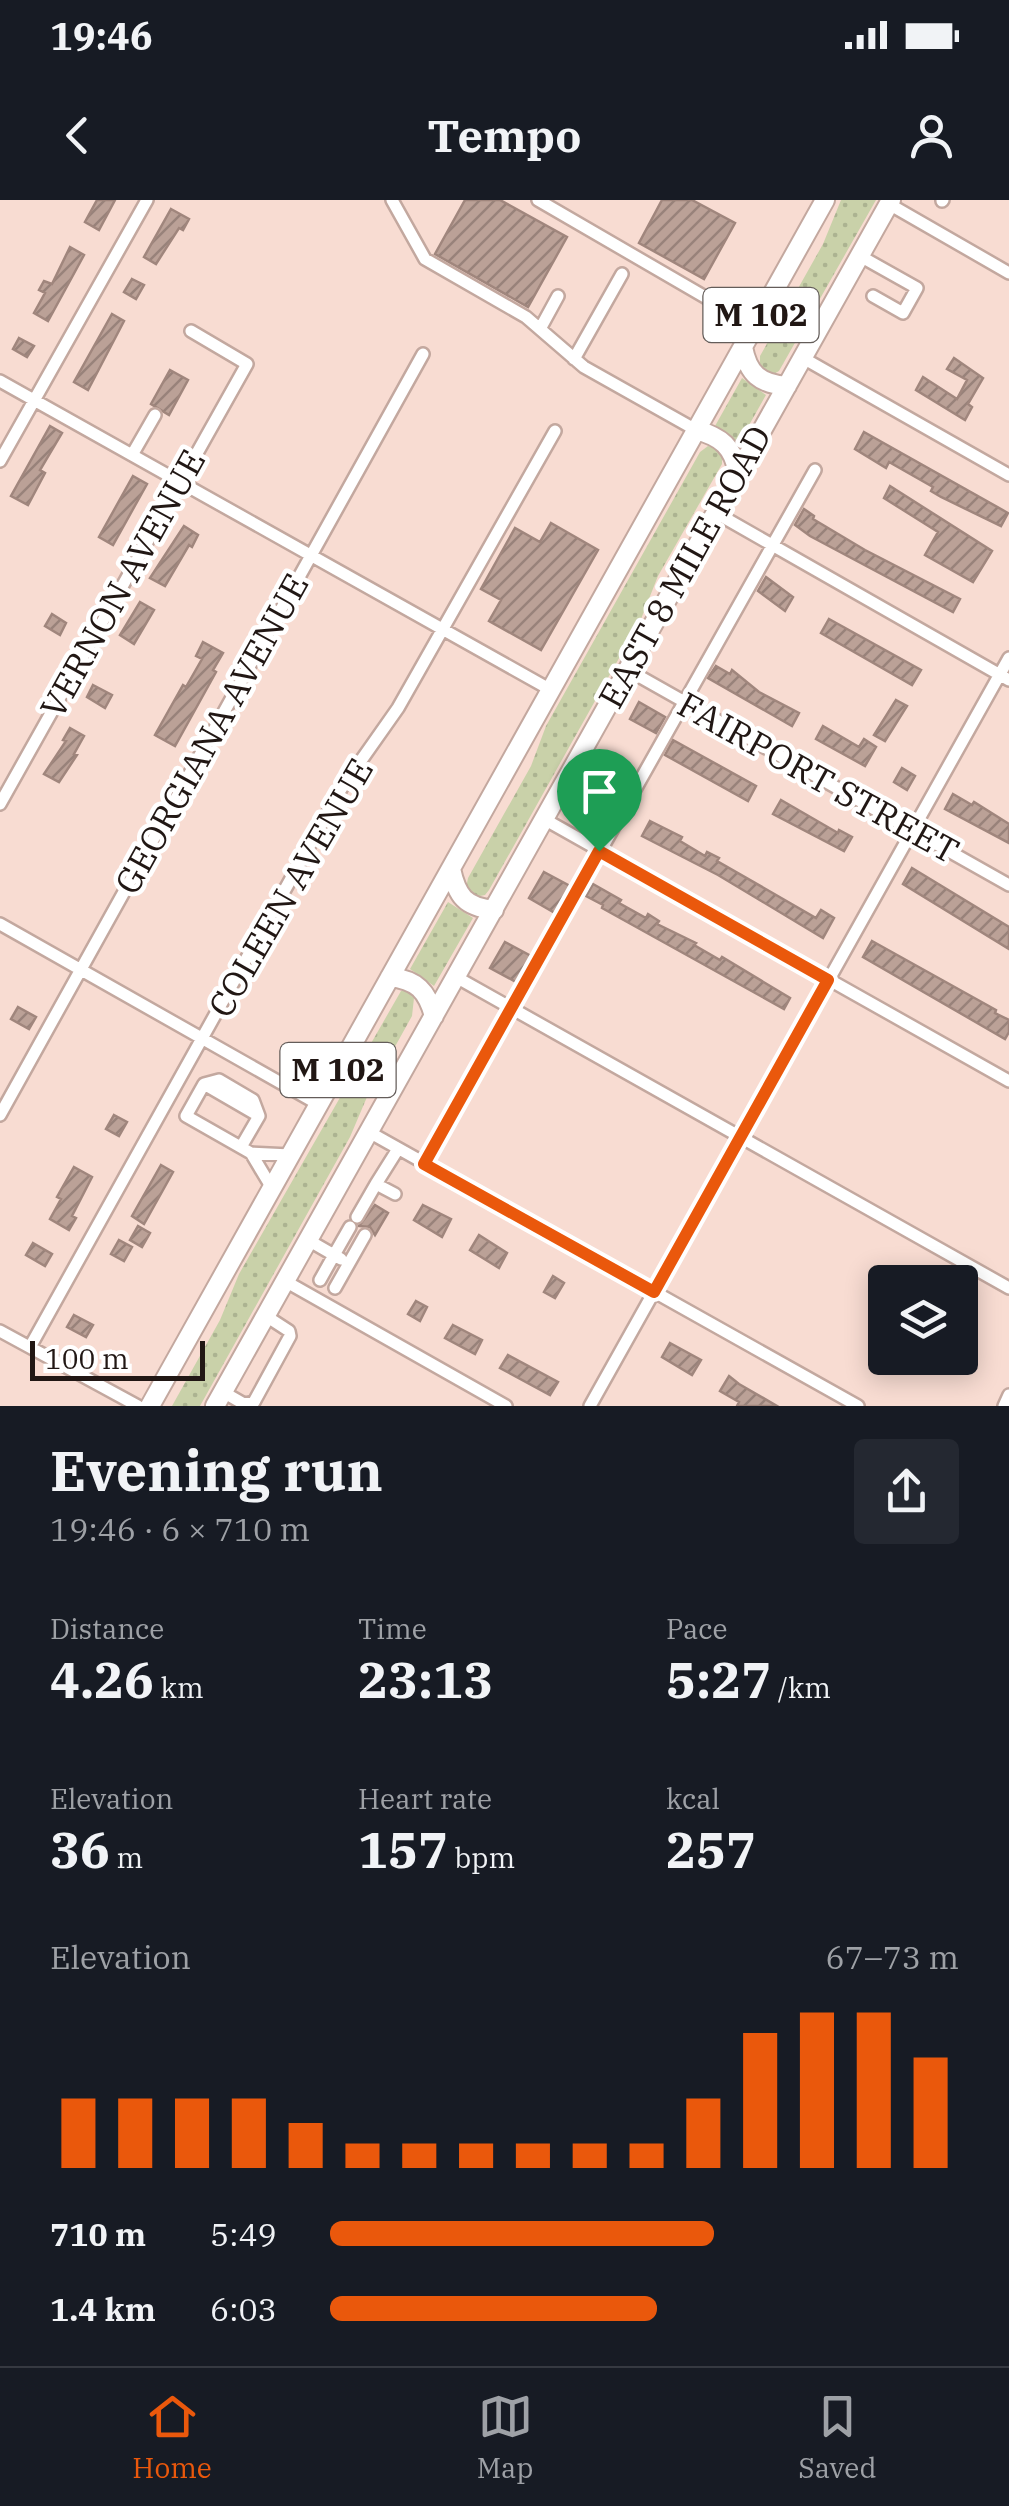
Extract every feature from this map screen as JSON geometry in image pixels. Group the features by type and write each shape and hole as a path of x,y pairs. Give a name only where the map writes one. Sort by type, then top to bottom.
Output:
{"highway":[{"name":"EAST 8 MILE ROAD","path":"150,1406 825,200"},
{"name":"EAST 8 MILE ROAD","path":"219,1399 890,202"},
{"path":"743,347 755,377 768,384 786,386"},
{"path":"696,430 727,444 738,473"},
{"path":"451,869 455,888 463,900 494,910"},
{"path":"390,977 409,980 421,988 434,1016"}],"street":[{"path":"0,461 147,200"},
{"path":"392,200 425,259 526,317 610,384 696,430"},
{"path":"538,200 755,326"},
{"path":"890,202 1009,273"},
{"path":"860,256 917,288 903,313 873,296"},
{"path":"574,359 622,274"},
{"path":"540,329 558,296"},
{"name":"VERNON AVENUE","path":"0,804 247,364 191,332"},
{"name":"GEORGIANA AVENUE","path":"0,1115 424,354"},
{"path":"802,358 1009,475"},
{"path":"0,380 551,690"},
{"path":"132,456 155,414"},
{"name":"COLEEN AVENUE","path":"30,1347 342,789 398,708 555,431"},
{"path":"424,1164 815,470"},
{"path":"716,513 1004,678"},
{"path":"590,1406 912,830 1004,678 1009,658"},
{"name":"FAIRPORT STREET","path":"628,670 1009,885"},
{"path":"588,803 616,819"},
{"path":"544,820 1009,1080"},
{"path":"0,924 318,1104"},
{"path":"456,978 1009,1288"},
{"path":"246,1150 258,1116 204,1084 186,1116 246,1150 290,1154"},
{"path":"369,1132 858,1406"},
{"path":"320,1280 398,1149"},
{"path":"246,1150 272,1188"},
{"path":"376,1184 394,1194"},
{"path":"335,1288 365,1235"},
{"path":"308,1240 348,1264"},
{"path":"285,1281 506,1406"},
{"path":"219,1399 254,1402 290,1336 289,1331 266,1316"},
{"path":"0,1330 138,1406"},
{"path":"1004,1406 1009,1395"}],"green space":[{"path":"841,200 876,200 779,371 772,375 760,369 760,356 823,244"},
{"path":"742,378 766,395 739,443 715,426"},
{"path":"708,446 722,454 722,464 658,576 641,619 489,890 475,897 466,888 468,878 531,766 546,726 700,452"},
{"path":"448,902 473,918 434,986 410,969"},
{"path":"401,991 409,991 414,998 412,1016 367,1097 350,1137 200,1406 172,1406 220,1320 239,1274"}],"building":[{"path":"97,200 115,200 99,230 85,222"},
{"path":"465,200 500,200 567,237 528,307 435,254"},
{"path":"662,200 692,200 735,223 704,279 639,243"},
{"path":"171,209 189,219 156,264 144,257"},
{"path":"70,247 84,255 48,321 34,313 45,293 39,290 44,281 52,284"},
{"path":"132,279 144,285 136,299 124,292"},
{"path":"112,314 124,321 88,390 74,382"},
{"path":"19,338 34,346 27,357 13,349"},
{"path":"954,358 983,378 968,404 972,407 965,420 916,390 923,377 957,399 967,380 947,369"},
{"path":"170,370 188,380 169,415 151,404"},
{"path":"50,426 62,433 40,470 45,473 28,505 11,496"},
{"path":"864,432 1008,513 1001,526 941,497 931,491 933,487 889,462 886,468 855,449"},
{"path":"133,476 147,484 113,545 99,537"},
{"path":"890,486 992,551 973,582 925,555 938,532 884,498"},
{"path":"804,509 813,519 865,550 960,599 953,612 810,536 795,525"},
{"path":"551,523 598,550 541,650 489,621 501,600 481,589 515,528 540,542"},
{"path":"184,526 198,535 165,586 150,578"},
{"path":"766,577 793,597 785,611 758,591"},
{"path":"140,602 154,610 134,644 120,635"},
{"path":"52,614 66,623 60,635 45,626"},
{"path":"829,619 921,670 912,685 821,633"},
{"path":"203,642 223,653 175,746 155,735 202,659 196,656"},
{"path":"716,666 730,674 732,670 759,692 799,713 792,726 708,678"},
{"path":"93,685 112,695 105,708 87,697"},
{"path":"896,700 907,706 885,741 874,735"},
{"path":"639,702 665,717 656,733 630,719"},
{"path":"823,726 859,747 864,739 876,747 865,766 816,739"},
{"path":"70,728 84,736 59,782 44,774"},
{"path":"673,740 756,786 748,801 665,755"},
{"path":"603,767 629,782 618,800 593,786"},
{"path":"902,768 915,776 907,790 894,782"},
{"path":"953,794 1009,824 1009,843 945,809"},
{"path":"781,800 852,837 844,851 773,814"},
{"path":"650,821 816,918 821,910 834,918 823,938 718,875 642,836"},
{"path":"912,868 1009,927 1009,949 903,884"},
{"path":"544,872 570,886 555,913 529,898"},
{"path":"593,884 621,900 619,903 646,918 648,914 659,921 657,924 790,998 784,1009 602,908 586,896"},
{"path":"872,941 996,1010 1009,1020 1005,1039 863,957"},
{"path":"505,942 531,956 516,982 490,968"},
{"path":"18,1007 36,1017 29,1029 11,1019"},
{"path":"114,1115 127,1122 119,1136 106,1129"},
{"path":"161,1165 173,1172 144,1224 132,1216"},
{"path":"74,1167 92,1177 69,1230 50,1219"},
{"path":"375,1205 388,1213 375,1235 370,1227 359,1226"},
{"path":"423,1205 451,1219 442,1237 414,1220"},
{"path":"138,1226 150,1233 142,1247 130,1240"},
{"path":"479,1235 507,1253 499,1268 470,1250"},
{"path":"119,1240 132,1247 124,1261 111,1254"},
{"path":"33,1243 52,1254 45,1266 26,1255"},
{"path":"553,1276 564,1283 555,1298 544,1292"},
{"path":"416,1301 427,1307 420,1321 408,1314"},
{"path":"74,1315 93,1325 86,1337 67,1327"},
{"path":"453,1325 482,1340 475,1354 445,1338"},
{"path":"670,1343 701,1360 692,1375 662,1357"},
{"path":"508,1355 558,1382 550,1395 500,1368"},
{"path":"729,1376 777,1406 737,1406 739,1402 720,1391"}],"route":[{"path":"599,851 828,980 654,1292 424,1164 599,851"}]}
